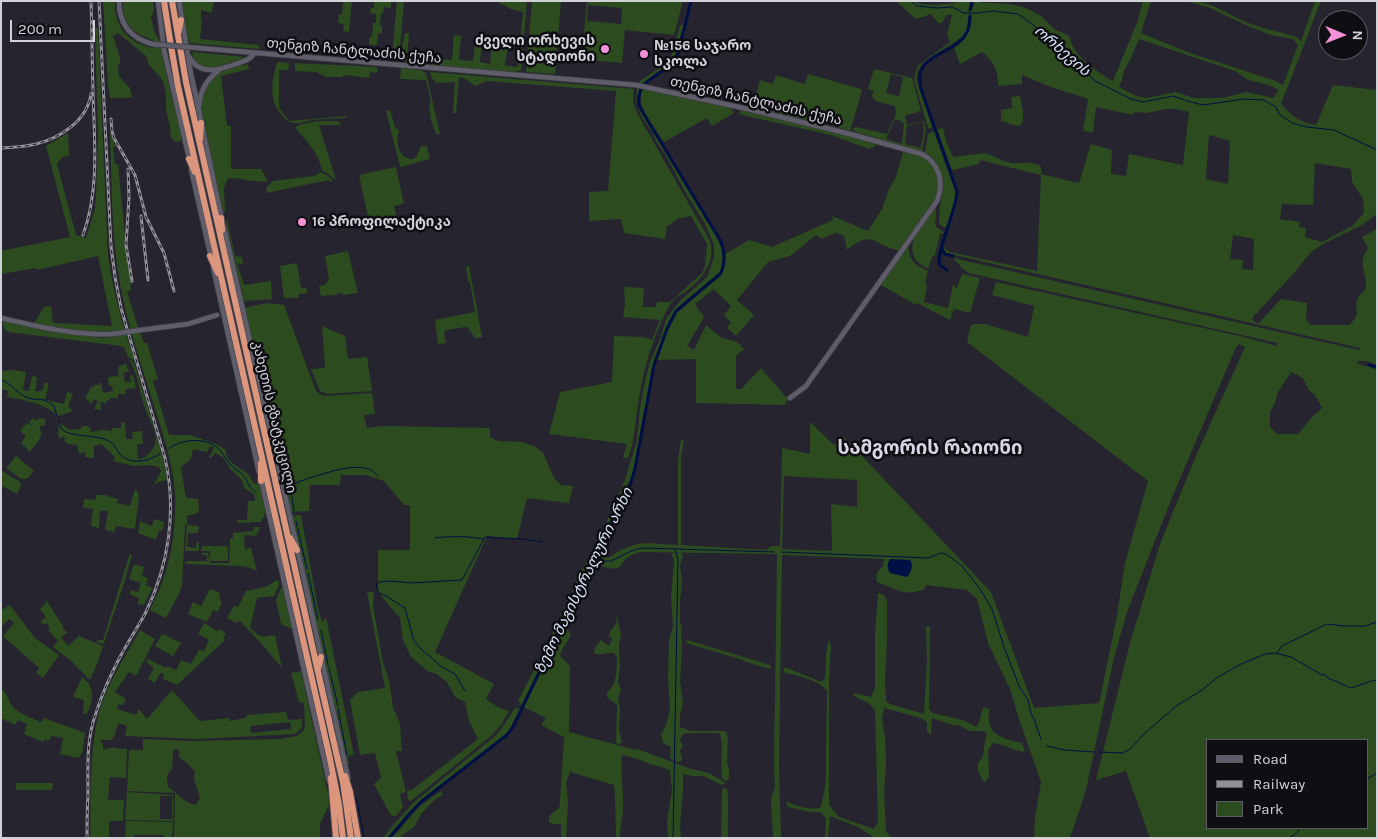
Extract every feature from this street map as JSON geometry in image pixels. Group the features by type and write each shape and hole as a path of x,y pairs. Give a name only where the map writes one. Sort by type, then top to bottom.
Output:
{"highway":[{"name":"კახეთის გზატკეცილი","path":"164,1 178,86 330,759 343,838"},
{"name":"კახეთის გზატკეცილი","path":"172,1 177,38 200,146 336,752 351,838"},
{"path":"177,38 181,20"},
{"path":"178,86 182,123"},
{"path":"200,146 201,123"},
{"path":"189,160 201,185"},
{"path":"221,218 223,247"},
{"path":"210,256 224,287"},
{"path":"260,447 261,481"},
{"path":"287,532 297,550"},
{"path":"283,575 290,585"},
{"path":"318,670 321,657"},
{"path":"336,752 350,792 358,838"},
{"path":"330,759 336,838"},
{"path":"331,790 339,805"}],"street":[{"name":"თენგიზ ჩანტლაძის ქუჩა","path":"119,1 120,16 127,28 138,39 152,44 639,86 748,109 850,134 928,157 938,172 941,184 937,201 806,386 790,398"},
{"name":"კახეთის გზატკეცილი","path":"158,1 164,50 171,83 182,123 210,256 331,790"},
{"name":"კახეთის გზატკეცილი","path":"179,1 186,49 221,218 350,792"},
{"path":"186,49 190,59 196,65 209,70 219,70"},
{"name":"თენგიზ ჩანტლაძის ქუჩა","path":"219,70 248,60 254,54"},
{"path":"199,114 200,97 205,84 219,70"},
{"path":"1,318 30,325 89,334 112,334 188,324 217,315 222,306"},
{"path":"217,315 225,319"}],"green space":[{"path":"103,1 115,1 117,19 124,32 130,38 144,46 153,48 153,40 134,31 130,26 124,16 123,1 153,1 154,11 151,17 159,40 182,135 181,141 176,142 171,138 164,84 161,78 149,65 146,56 118,33 113,36 120,57 120,63 118,64 119,76 130,88 132,97 110,98"},
{"path":"181,1 215,1 211,13 201,10 200,39 259,45 259,49 189,43"},
{"path":"343,1 352,1 349,32 343,31 344,24 338,23 339,14 342,14"},
{"path":"374,1 391,1 391,8 384,7 381,14 380,25 382,26 382,33 378,33 377,45 369,45 369,38 372,37 373,23 376,23 376,14 370,13 371,8 374,8"},
{"path":"397,1 404,1 399,58 397,61 392,61 392,57"},
{"path":"496,1 527,1 521,70 515,72 408,63 403,57 402,49 405,33 409,33 407,56 405,56 452,60 454,35 461,36 459,60 473,61 476,37 482,37 480,62 490,64 492,38 509,39 505,66 518,67 523,12 511,9"},
{"path":"532,1 561,1 555,74 526,72"},
{"path":"587,1 683,1 674,35 625,30 622,63 576,59 578,43 583,43","holes":["588,5 622,8 621,24 587,21"]},
{"path":"896,1 914,1 920,4 935,5 956,3 956,1 971,1 970,10 972,10 975,1 1020,6 1035,12 1053,28 1070,37 1080,57 1113,81 1138,20 1143,1 1152,1 1141,33 1190,53 1276,81 1283,85 1298,45 1293,39 1271,35 1210,8 1186,1 1205,3 1251,24 1296,37 1301,41 1315,1 1321,1 1281,104 1296,118 1316,125 1333,85 1377,90 1377,214 1362,225 1311,252 1252,318 1254,322 1259,323 1281,299 1307,303 1306,320 1311,325 1349,325 1355,318 1357,300 1366,286 1363,262 1368,248 1362,237 1377,229 1377,365 1366,361 1357,361 1358,364 1377,370 1377,838 1150,838 1126,771 1096,780 1130,643 1160,544 1195,458 1245,347 1239,344 1236,347 1173,495 1127,612 1114,658 1086,790 1069,838 1034,838 1035,817 1041,782 1010,689 988,643 977,599 967,590 926,585 924,589 911,593 895,589 877,582 878,571 883,566 884,559 782,555 779,765 781,838 773,838 771,799 775,788 777,554 640,552 628,557 620,567 613,569 604,567 594,561 597,555 606,558 623,549 639,544 678,545 678,461 681,439 684,441 681,458 681,545 766,550 772,546 780,546 782,448 810,454 810,422 834,445 843,436 991,592 1034,708 1099,703 1116,621 1125,563 1148,481 967,342 970,327 973,324 985,324 1028,337 1034,306 992,295 996,282 1277,346 1277,343 969,273 953,258 1359,350 1360,348 946,253 944,248 950,252 1037,271 1041,175 980,160 979,164 952,170 937,129 943,128 953,157 985,153 1011,163 1038,165 1041,167 1041,174 1079,183 1091,144 1112,150 1111,174 1126,176 1129,154 1183,165 1189,112 1166,109 1147,113 1134,112 1133,115 1096,107 1093,132 1083,131 1088,99 1022,75 1022,84 998,86 995,66 982,52 960,64 954,48 965,38 972,18 969,16 966,32 963,36 923,63 918,71 917,81 932,127 929,129 914,80 917,67 950,42 947,35 952,15 946,15 942,23 938,23 931,14 916,19","holes":["1139,39 1235,71 1248,80 1269,85 1279,90 1273,98 1246,92 1223,98 1194,98 1175,92 1147,98 1136,96 1119,87 1124,71","1209,135 1230,141 1228,184 1206,179","1315,163 1351,169 1352,182 1363,199 1364,213 1352,226 1322,242 1305,237 1306,228 1299,227 1300,222 1280,219 1282,204 1313,205","1233,235 1254,239 1253,270 1242,269 1243,260 1230,259","1291,372 1303,378 1322,408 1298,434 1277,434 1270,427 1270,412 1278,392","784,476 857,480 857,507 831,504 832,551 782,549"]},
{"path":"681,25 684,25 674,59 641,85 637,83 659,68 671,56"},
{"path":"95,28 98,28 108,257 119,310 136,362 128,357 124,347 121,346 8,332 3,326 3,322 7,321 91,337 104,338 113,336 113,333 88,333 34,323 44,307 51,306 53,323 112,326 98,256 37,270 36,268 1,274 1,251 70,237 46,146 68,133 69,156 62,157 57,164 76,235 86,238 95,209 96,196 98,133"},
{"path":"192,52 246,57 211,68 198,65 193,58"},
{"path":"278,62 289,63 288,70 279,70 279,108 289,121 347,117 299,123 287,121 277,108 273,96 272,89"},
{"path":"295,63 377,67 377,73 370,72 369,78 346,75 326,77 317,72 295,71"},
{"path":"248,64 249,69 221,76 227,126 231,126 231,169 261,169 267,182 229,178 224,188 225,212 223,213 202,118 202,98 206,85 214,75 227,69"},
{"path":"401,68 421,70 426,73 440,134 436,134 431,120 429,103 431,102 426,80 400,79"},
{"path":"874,69 912,78 921,111 905,116 907,125 924,121 926,130 922,152 853,131 853,128 856,127 887,134 896,114 895,106 875,101 872,96 874,91 868,89","holes":["891,74 903,77 899,96 886,93","895,119 901,121 904,124 902,144 886,139","923,122 924,130 921,148 905,144 907,126"]},
{"path":"430,72 634,89 633,101 637,113 710,241 711,256 706,270 697,282 675,298 655,336 642,382 628,458 623,458 627,444 549,434 560,392 612,382 614,336 643,337 652,340 660,320 623,317 625,304 624,287 644,288 643,307 656,307 657,302 670,302 702,273 705,266 707,244 691,216 677,219 670,225 667,225 665,239 624,233 621,219 589,221 589,192 608,191 616,91 486,81 475,86 464,78 459,77 456,113 453,113 455,82 437,83 432,79"},
{"path":"808,74 861,89 850,131 832,125 752,109 760,80 773,84 776,75 805,84"},
{"path":"640,88 637,98 639,108 716,236 721,246 723,258 725,258 725,254 749,240 772,247 833,220 832,216 868,231 882,209 889,189 896,177 903,152 922,155 931,163 939,185 936,200 898,250 868,239 847,250 844,236 837,233 822,239 816,235 790,256 768,262 737,300 754,315 736,336 727,328 731,322 724,315 731,306 714,289 695,304 704,317 687,346 694,350 706,325 722,338 737,342 744,349 736,356 736,389 741,389 761,368 787,398 788,400 784,405 696,403 696,359 657,360 666,333 677,313 722,274 725,260 722,260 721,270 718,275 675,311 667,325 653,365 632,476 522,706 518,701 583,568 596,544 602,538 604,527 625,480 637,440 645,381 666,319 679,302 707,277 714,257 714,245 704,222 638,109 636,99 637,89"},
{"path":"642,89 731,108 734,113 712,126 707,118 664,142 644,110 641,96"},
{"path":"1020,96 1023,118 1020,125 1017,126 1001,121 1001,110 1012,108 1011,97"},
{"path":"390,110 395,127 399,131 399,150 404,157 413,159 416,157 421,146 427,146 430,159 400,167 386,111"},
{"path":"741,110 876,143 874,147 869,149 831,135 742,115 739,113"},
{"path":"338,121 342,125 319,125 336,180 322,170 314,151 295,127 310,122"},
{"path":"934,131 956,198 946,228 940,225 939,222 942,194 941,174 935,161 925,152 928,134"},
{"path":"110,133 116,146 113,147 115,164 118,164 125,237 124,244 132,284 130,285 131,290 127,292 144,343 147,343 158,379 153,381 169,435 190,435 216,444 226,450 230,461 248,474 255,484 260,483 265,503 264,518 261,522 237,523 237,520 247,520 248,501 255,501 254,494 244,488 242,480 230,469 224,458 215,453 211,458 209,457 214,448 210,446 207,452 193,449 191,459 181,467 186,498 198,499 199,512 187,515 182,586 166,618 150,610 161,586 171,549 175,515 174,483 168,452 131,332 120,284 113,227"},
{"path":"396,167 404,204 394,206 398,223 369,222 359,175"},
{"path":"320,172 333,181 329,180 266,193 267,187 273,181 314,176"},
{"path":"935,206 936,227 945,233 940,234 935,255 932,257 928,269 920,264 912,250 918,230"},
{"path":"227,219 235,256 242,257 243,264 237,263 244,285 271,281 272,299 244,301"},
{"path":"908,245 914,262 928,271 924,302 948,308 953,285 957,288 962,274 980,278 970,313 954,309 950,320 917,303 916,305 879,284"},
{"path":"348,251 358,293 343,295 342,292 336,295 321,296 319,286 325,285 329,279 325,256"},
{"path":"297,263 301,288 306,288 308,293 299,294 298,298 284,298 280,266"},
{"path":"469,266 482,337 475,338 468,328 465,327 446,330 444,333 446,343 438,344 435,320 475,312 466,267"},
{"path":"267,303 284,305 316,391 325,396 372,393 375,414 364,415 367,428 383,426 490,428 490,437 498,441 522,442 536,447 543,453 554,478 561,485 573,486 569,503 527,498 517,539 487,536 435,652 494,684 486,699 496,706 509,711 501,725 491,736 411,801 408,800 407,791 413,789 478,739 469,721 465,702 455,697 447,682 435,673 429,672 411,657 403,640 400,618 378,592 378,550 410,550 410,505 404,505 384,481 365,475 341,475 340,485 310,485 309,511 290,512 244,308"},
{"path":"322,326 345,336 348,359 367,357 372,391 327,394 320,391 311,369 325,368"},
{"path":"129,360 135,365 163,458 167,480 158,482 150,489 161,471 159,467 149,465 134,466 113,461 115,457 101,444 94,446 94,458 85,457 85,452 79,454 77,445 68,444 64,441 65,437 59,438 58,433 59,421 70,430 87,426 91,432 112,431 112,428 121,428 121,422 125,423 126,439 133,439 132,432 142,431 143,444 137,444 138,459 144,458 153,449 156,437"},
{"path":"126,364 129,371 123,373 125,382 131,382 130,376 133,375 136,388 126,389 125,394 118,394 118,398 110,398 110,400 106,401 106,404 100,402 101,410 94,409 98,401 94,399 92,403 85,399 91,387 101,383 103,393 113,391 112,386 109,386 108,377 118,376 119,366"},
{"path":"1,371 26,372 23,390 29,391 32,376 37,377 35,392 43,390 44,383 49,383 45,400 64,404 67,392 73,394 68,406 73,411 58,416 40,405 7,397 8,391 1,389"},
{"path":"33,418 37,421 39,418 46,419 44,426 41,425 39,430 42,432 39,440 30,452 21,443 26,436 20,431 27,423 31,425 29,422"},
{"path":"16,456 34,471 27,479 21,479 6,468"},
{"path":"1,470 20,482 21,486 17,494 1,487"},
{"path":"135,489 139,496 135,529 116,526 114,532 105,530 108,511 100,511 99,528 91,526 93,509 83,508 84,499 96,500 96,495 105,495 118,499 117,503 130,506"},
{"path":"291,515 301,515 318,608 322,622 326,618 327,622 354,755 348,756 349,764 347,765"},
{"path":"154,519 164,522 162,531 159,530 156,540 138,533 140,521 152,526"},
{"path":"187,525 199,526 198,533 188,533 187,547 196,548 197,542 199,542 199,550 197,551 185,551"},
{"path":"254,527 260,527 256,536 244,535 245,549 251,548 257,571 240,566 185,564 188,561 207,561 207,555 202,555 202,553 208,553 210,563 229,563 230,538 233,538 233,533 254,531"},
{"path":"202,546 227,546 228,561 210,560 210,551 201,551"},
{"path":"130,553 132,556 124,583 104,643 102,644 95,641 103,640"},
{"path":"671,553 682,553 683,556 680,565 682,583 680,623 682,625 682,649 680,681 683,703 680,727 691,731 725,731 728,737 727,762 729,769 729,778 726,781 722,778 720,734 686,733 682,735 680,741 683,746 680,751 681,762 674,762 670,757 671,747 663,743 661,734 666,725 670,710 668,677 669,641 673,625 671,598 674,560"},
{"path":"134,564 144,567 142,576 148,578 146,585 152,588 144,605 137,604 139,598 129,594 131,590 138,592 141,583 129,579"},
{"path":"277,580 279,585 274,596 257,598 250,628 261,636 275,635 282,668 240,621 237,623 227,618 234,606 238,607 246,591 266,587"},
{"path":"282,585 292,629 281,624 276,600"},
{"path":"210,589 219,592 222,602 218,612 213,610 207,622 188,614 193,602 201,606"},
{"path":"367,592 374,592 373,605 383,663 389,680 393,707 400,724 402,751 396,751 406,792 400,794 403,807 396,816 390,814 374,784 381,778 375,753 360,755 350,700 358,692 385,688"},
{"path":"878,593 884,595 887,600 886,701 890,704 924,714 927,660 926,627 930,627 929,709 932,713 963,720 976,727 984,707 989,709 989,722 993,731 1007,739 1022,743 1025,752 993,743 988,750 989,777 984,783 978,771 978,763 983,756 987,735 984,731 970,731 958,725 932,718 931,734 927,732 927,722 921,718 884,708 882,719 886,764 884,792 886,831 890,836 897,838 875,838 858,827 830,816 828,838 825,838 826,819 821,812 810,812 788,807 786,801 803,807 820,808 826,779 827,691 813,681 794,674 785,673 783,668 821,682 825,678 829,639 831,646 829,682 829,805 839,817 874,829 878,821 875,711 870,704 854,696 853,693 871,697 875,688 875,634"},
{"path":"45,598 64,628 63,630 68,632 61,637 68,646 79,636 103,646 90,680 70,660 53,647 58,641 48,630 50,629 47,623 43,625 41,621 46,617 40,609 46,602"},
{"path":"10,605 35,638 59,655 43,678 36,673 39,668 3,636 14,623 9,619 1,627 1,610"},
{"path":"617,617 621,634 618,682 621,690 618,698 620,709 619,730 622,742 619,744 616,743 617,705 607,697 607,692 615,681 617,657 614,653 594,653 601,640 610,645 612,639 609,636 617,622 615,619"},
{"path":"204,623 226,634 223,637 225,640 177,685 163,679 164,674 160,673 155,683 148,679 154,668 146,662 148,659 166,668 167,666 176,670 181,660 191,664 199,650 204,651 209,640 198,634"},
{"path":"563,628 569,631 571,635 560,656 570,666 569,732 640,750 691,769 709,773 726,783 722,785 703,776 683,774 681,838 668,838 667,822 672,790 670,771 622,755 623,810 620,838 616,838 614,785 570,772 566,782 568,802 566,838 561,838 561,824 549,822 549,816 559,808 564,737 541,725 546,718 524,707"},
{"path":"140,630 155,639 136,676 129,672 115,692 126,699 123,705 119,704 117,709 136,715 139,709 147,719 172,690 200,721 229,718 230,721 246,718 247,715 286,712 288,720 302,719 302,726 295,734 198,739 125,736 127,726 118,723 112,740 101,740 100,742 103,743 103,750 113,747 127,749 126,778 110,777 108,800 124,800 123,821 109,821 109,837 116,838 90,838 92,761 98,716 111,682","holes":["290,722 291,729 251,733 250,726"]},
{"path":"162,634 181,643 173,656 155,646"},
{"path":"687,640 770,665 771,669 686,643"},
{"path":"301,671 330,803 320,824 320,838 174,838 175,793 127,791 129,750 143,750 143,739 190,741 280,739 297,736 305,727 304,703 299,702 291,673","holes":["176,748 179,751 179,757 195,772 194,779 200,798 196,805 184,800 168,787 167,776 172,769 173,752"]},
{"path":"82,677 89,683 92,693 91,705 86,714 83,714 84,700 73,697"},
{"path":"1,688 12,706 22,714 41,722 44,718 85,733 83,750 79,758 60,754 63,738 51,736 49,741 45,739 43,742 24,734 27,724 18,720 15,725 1,718"},
{"path":"515,708 520,709 508,732 417,804 387,838 383,838 413,803 496,735"},
{"path":"16,783 53,783 52,790 16,790"},
{"path":"724,787 728,794 728,838 721,837 722,791"},
{"path":"441,791 443,794 433,801 421,814 414,827 400,838 392,838 420,806"},
{"path":"127,792 173,795 173,821 125,820","holes":["160,796 172,796 172,819 160,819"]},
{"path":"126,821 173,822 172,838 164,838 164,835 134,835 134,838 125,838"}],"shaded area":[{"path":"890,559 910,560 912,569 907,577 890,573 888,563"}],"waterway":[{"name":"ზემო მაგისტრალური არხი","path":"389,838 422,801 507,735 513,727 630,485 635,469 654,365 667,329 676,311 720,274 722,270 724,257 720,240 639,106 639,96 645,83 670,65 676,57 691,1"},
{"name":"ორხევის","path":"911,1 917,6 952,7 964,13 993,11 1018,14 1044,33 1056,50 1072,57 1095,81 1131,99 1143,102 1173,96 1203,105 1244,99 1264,100 1276,107 1279,114 1292,123 1334,130 1377,150"},
{"path":"970,10 972,1"},
{"path":"947,270 940,265 940,252 954,208 957,191 921,89 920,77 928,61 961,40 968,30 970,16"},
{"path":"942,249 945,254 953,256"},
{"path":"1369,365 1377,367"},
{"path":"1,380 26,397 44,400 54,406 57,416"},
{"path":"59,420 61,428 65,431 109,441 124,458 129,460 145,460 160,454"},
{"path":"169,448 187,441 200,441 212,444 220,450 228,462 242,474 256,492"},
{"path":"294,511 291,494 286,487 314,476 347,468 367,468 378,476"},
{"path":"296,521 307,569"},
{"path":"435,538 471,537 483,539"},
{"path":"465,691 455,674 442,667 414,641 405,608 379,593 376,586 379,582 390,581 413,583 462,580 485,537 542,542"},
{"path":"600,560 611,561 632,551 644,548 774,552"},
{"path":"673,838 678,559 675,549"},
{"path":"782,552 928,558 941,553 946,554 962,566 980,589 992,609 1004,647 1019,686 1028,700 1031,714 1041,739"},
{"path":"308,573 318,620"},
{"path":"1277,653 1282,646 1327,624 1365,626 1377,622"},
{"path":"321,630 328,665"},
{"path":"1101,752 1122,753 1129,750 1175,707 1202,690 1218,677 1241,664 1265,654 1275,653 1291,657 1322,675 1351,688 1374,680 1377,681"},
{"path":"329,668 338,706"},
{"path":"338,709 347,755"},
{"path":"1047,746 1064,750 1094,752"},
{"path":"1368,778 1377,773"},
{"path":"357,799 364,838"},
{"path":"1289,838 1300,829"}],"railway":[{"path":"83,235 92,200 95,163 91,1"},
{"path":"87,838 88,754 93,723 113,670 145,614 153,595 165,557 170,518 169,478 165,458 121,308 115,277 111,246 99,1"},
{"path":"1,148 36,144 63,133 84,112 91,94"},
{"path":"111,119 114,138 135,175 146,217 164,253 174,291"},
{"path":"128,169 129,198 126,245 132,281"},
{"path":"141,216 148,280"}],"place":[{"name":"ძველი ორხევის სტადიონი","path":"605,49"},
{"name":"№156 საჯარო სკოლა","path":"644,54"},
{"name":"16 პროფილაქტიკა","path":"302,222"}],"district":[{"name":"სამგორის რაიონი","path":"930,449"}]}
